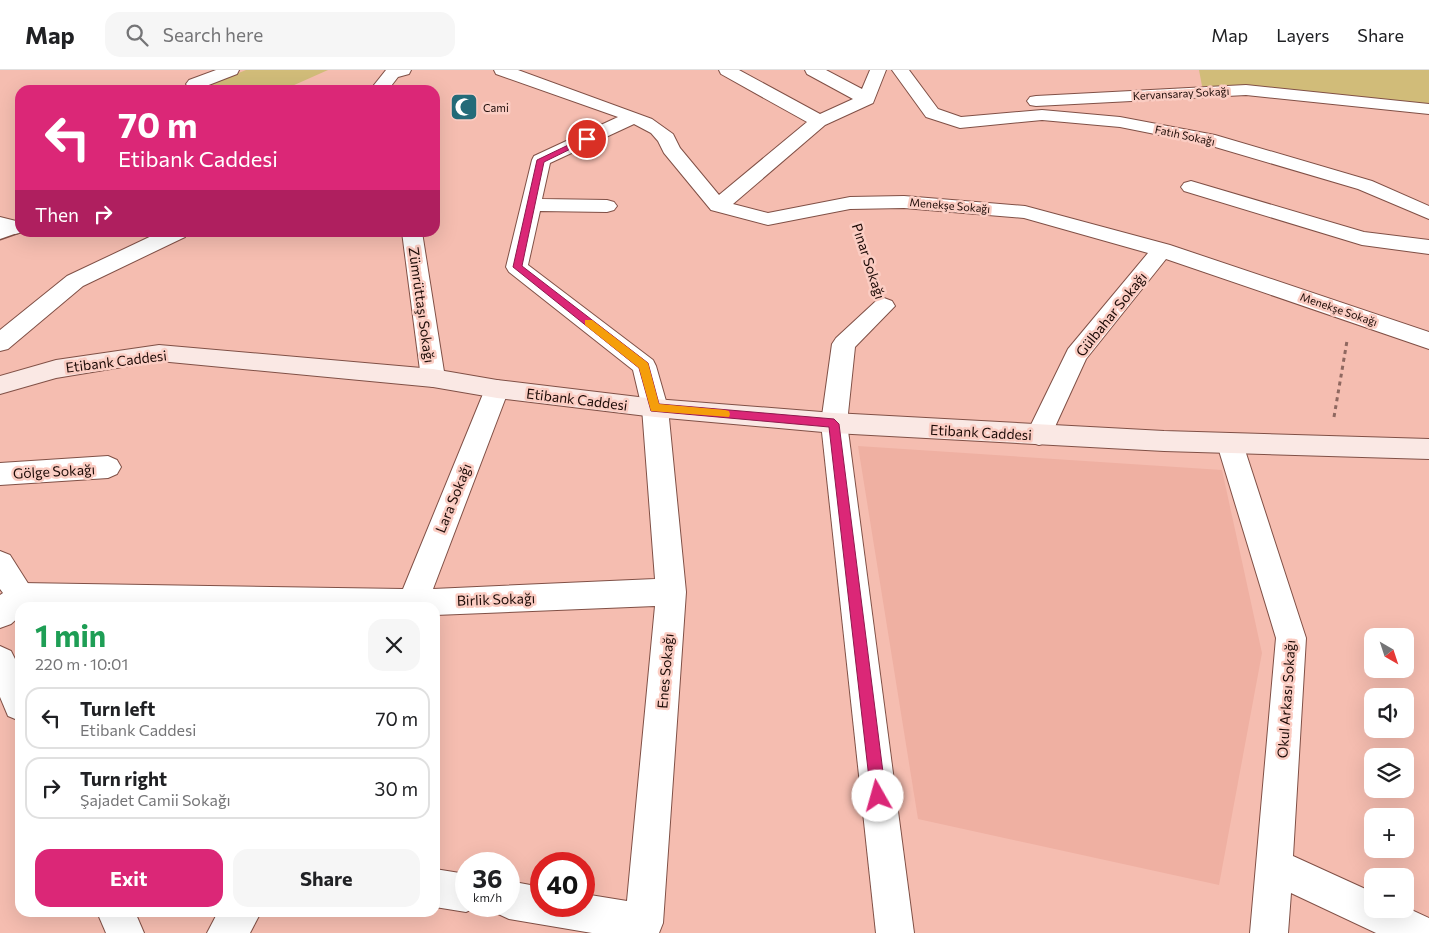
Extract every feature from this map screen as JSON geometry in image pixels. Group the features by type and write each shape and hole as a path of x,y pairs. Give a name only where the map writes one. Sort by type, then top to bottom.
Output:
{"main road":[{"name":"Etibank Caddesi","path":"0,384 56,369 159,353 433,378 497,389 655,408 834,424 1230,444 1429,450"}],"street":[{"path":"195,84 231,70"},
{"path":"376,85 392,73 403,70"},
{"path":"502,70 634,117 652,126 670,141 672,149 718,206 819,121 867,99 878,70"},
{"path":"727,70 819,121"},
{"path":"813,70 867,99"},
{"path":"900,70 932,113"},
{"name":"Kervansaray Sokağı","path":"932,113 1055,99 1246,90 1429,109"},
{"name":"Fatıh Sokağı","path":"932,113 960,123 1042,115 1120,122 1149,127 1208,139 1365,185 1429,213"},
{"path":"607,206 531,205 540,160 634,117"},
{"path":"1191,187 1362,238 1429,247"},
{"name":"Menekşe Sokağı","path":"718,206 768,219 850,203 904,202 1025,212 1162,250 1352,313 1429,341"},
{"name":"Enes Sokağı","path":"531,205 517,267 644,366 655,408 671,592 642,928"},
{"path":"0,343 75,281 167,237"},
{"name":"Zümrüttaşı Sokağı","path":"413,237 433,378"},
{"name":"Gülbahar Sokağı","path":"1038,435 1076,355 1162,250"},
{"name":"Pınar Sokağı","path":"884,306 844,344 834,424 895,933"},
{"name":"Lara Sokağı","path":"411,602 497,389"},
{"name":"Okul Arkası Sokağı","path":"1230,444 1291,638 1269,933"},
{"name":"Gölge Sokağı","path":"0,474 108,468"},
{"path":"0,564 10,605"},
{"name":"Birlik Sokağı","path":"440,604 671,592"},
{"path":"0,661 15,693"},
{"path":"1274,866 1418,933"},
{"path":"440,889 455,891"},
{"path":"118,917 125,933"},
{"path":"226,933 238,917"},
{"path":"592,917 642,928"}],"path":[{"name":"Pınar Sokağı","path":"850,203 884,306"},
{"path":"1329,447 1352,313"}],"shaded area":[{"path":"246,70 328,70 294,85 208,85"},
{"path":"1199,70 1429,70 1429,106 1202,86"},
{"path":"858,446 1222,470 1262,653 1219,885 918,819"}],"slow traffic":[{"path":"589,323 644,366 655,408 725,414"}],"place":[{"name":"Cami","path":"464,107"}],"route":[{"path":"587,139 540,160 517,267 644,366 655,408 834,424 878,796"}]}
